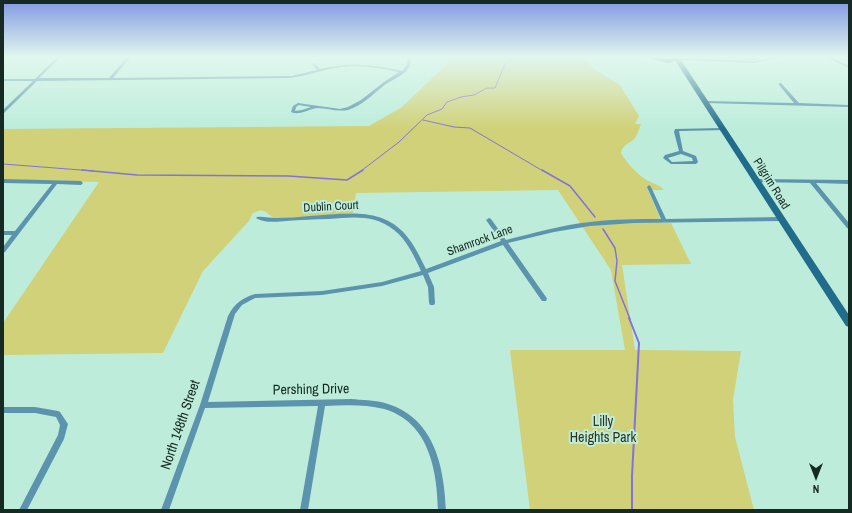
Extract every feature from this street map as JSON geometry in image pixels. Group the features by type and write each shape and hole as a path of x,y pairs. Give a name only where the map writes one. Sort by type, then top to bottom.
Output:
{"main road":[{"name":"Pilgrim Road","path":"692,81 849,323"}],"street":[{"path":"3,112 34,81"},
{"path":"320,107 308,108 299,112 292,111 298,104 320,107 336,110 349,108 366,98 388,81"},
{"path":"780,84 797,104"},
{"path":"706,102 849,106"},
{"path":"681,152 676,132 677,130 723,129"},
{"path":"681,152 694,157 696,162 671,163 665,158 681,152"},
{"path":"3,182 81,183"},
{"path":"757,182 849,182"},
{"path":"812,182 849,228"},
{"path":"3,251 55,183"},
{"path":"649,187 664,220"},
{"name":"Dublin Court","path":"259,218 275,220 353,215 380,219 395,226 409,243 424,272 431,287 432,303"},
{"name":"Shamrock Lane","path":"220,348 233,310 240,303 250,298 337,292 377,285 424,272 505,242 554,230 590,224 664,220 781,219"},
{"path":"489,220 544,299"},
{"path":"3,233 17,233"},
{"name":"North 148th Street","path":"165,510 203,404 220,348"},
{"name":"Pershing Drive","path":"203,404 322,404 351,402 382,406 401,414 414,424 428,441 437,461 442,489 442,510"},
{"path":"304,510 322,404"},
{"path":"3,410 50,412 58,414 62,418 64,424 61,436 23,510"}],"green space":[{"name":"Lilly Heights Park","path":"429,81 613,81 620,85 639,116 635,124 641,124 635,138 624,146 621,153 628,164 638,174 660,186 664,190 648,190 662,223 671,223 691,264 622,265 635,350 741,351 733,400 735,437 754,510 530,510 510,350 625,350 611,270 558,190 356,193 353,213 277,219 273,218 266,212 260,211 252,214 249,221 203,271 163,353 3,355 3,323 99,182 3,180 3,129 369,126 402,107"}],"waterway":[{"path":"361,171 399,142 427,115 442,109 447,102 461,97 474,95 487,88 495,88 498,81"},
{"path":"423,120 454,127 470,128 543,171"},
{"path":"3,164 88,170"},
{"path":"82,170 88,170"},
{"path":"88,170 94,171"},
{"path":"88,170 137,175 288,176 347,180 363,170"},
{"path":"542,170 570,186 595,217"},
{"path":"603,229 615,248 617,261 615,281 630,319"},
{"path":"629,318 639,343 632,476 632,510"}]}
